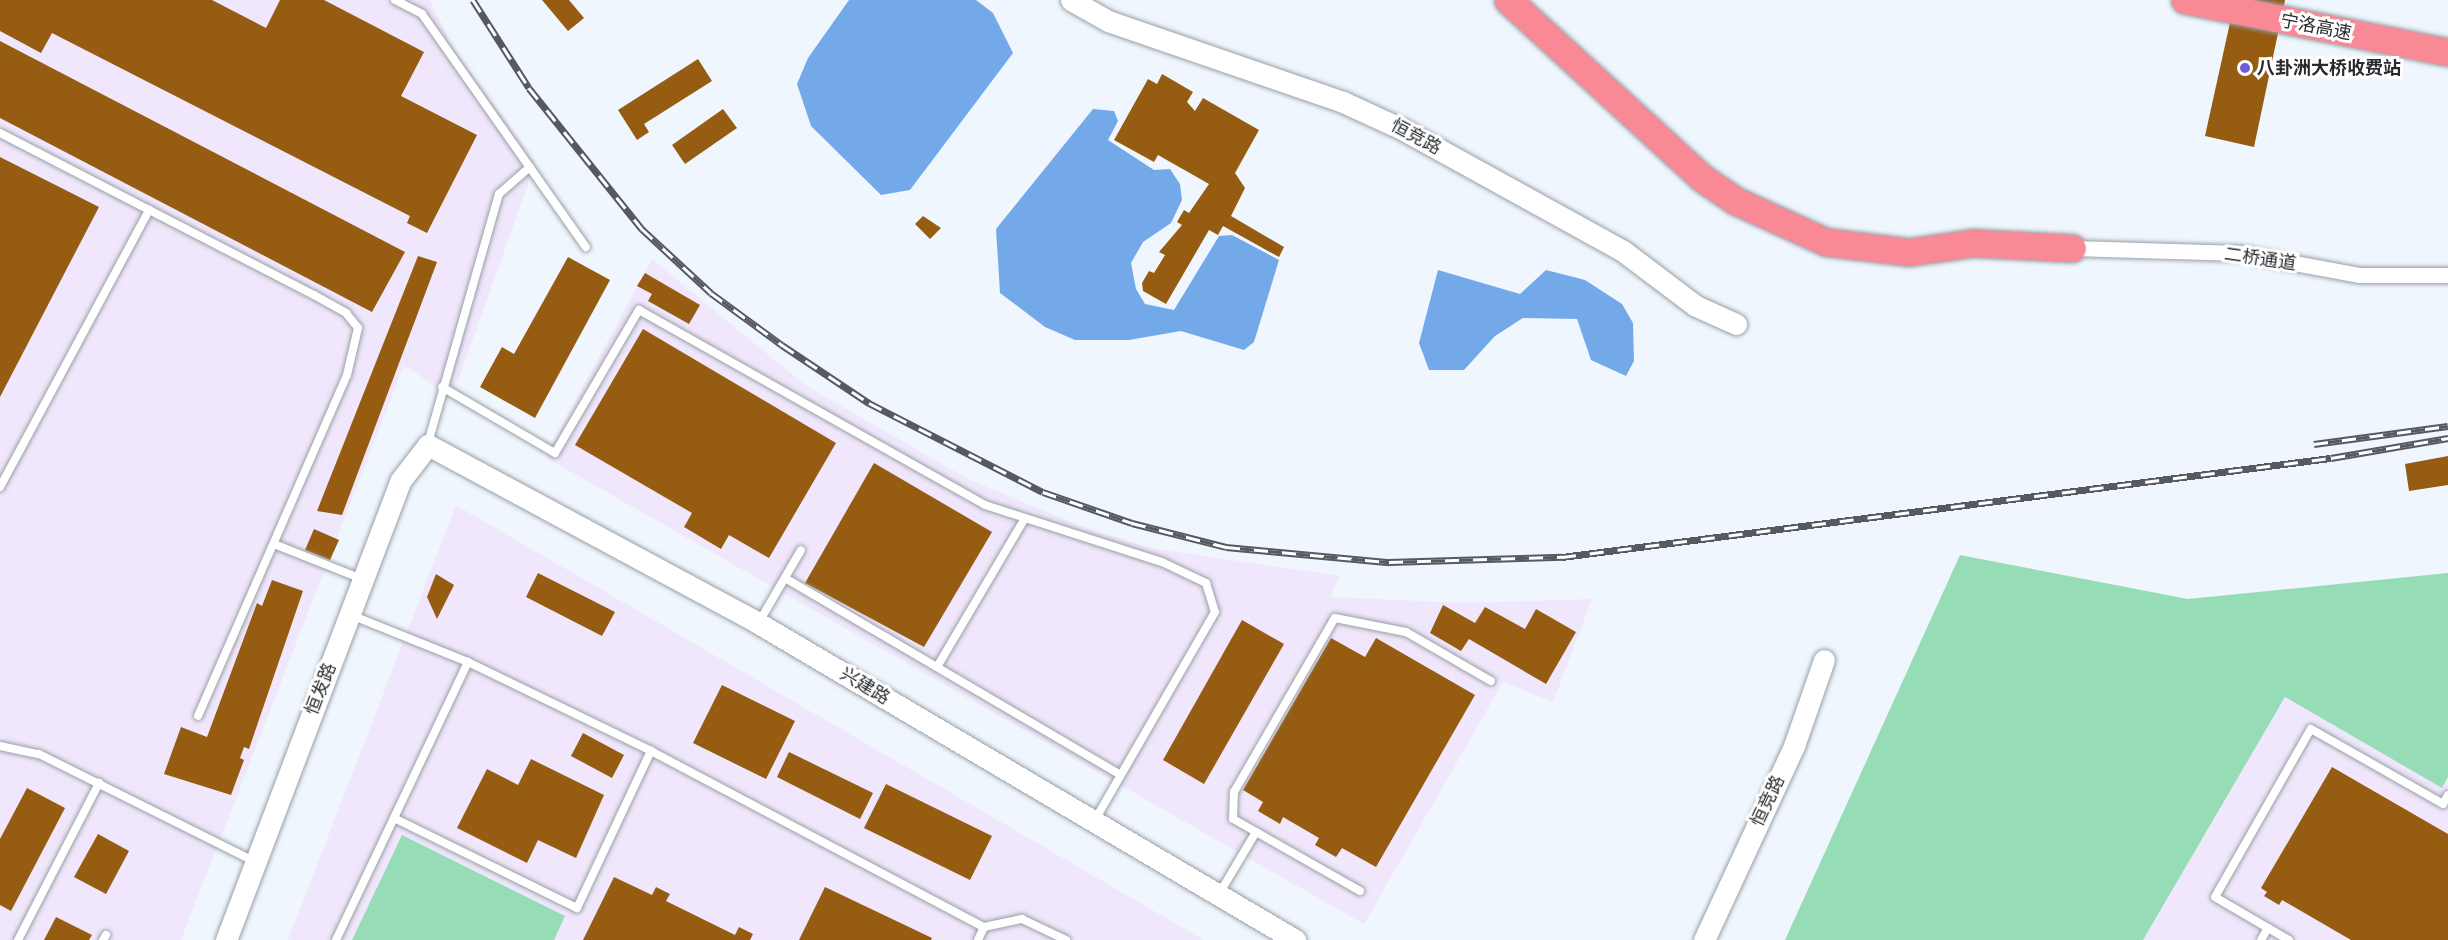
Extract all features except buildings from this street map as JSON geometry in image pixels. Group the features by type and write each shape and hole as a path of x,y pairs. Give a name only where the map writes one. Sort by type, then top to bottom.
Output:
{"highway":[{"path":"1508,0 1702,178 1736,201 1826,242 1909,252 1973,243 2072,248"},
{"name":"宁洛高速","path":"2185,0 2448,52"}],"street":[{"name":"恒竞路","path":"1071,0 1118,25 1343,102 1402,129 1623,251 1696,306 1736,324"},
{"name":"二桥通道","path":"2072,248 2240,254 2360,275 2448,275"},
{"name":"恒发路","path":"226,940 401,480 428,445"},
{"name":"兴建路","path":"428,445 758,623 1295,940"},
{"name":"恒竞路","path":"1704,940 1794,746 1824,660"}],"lane":[{"path":"394,0 423,14 586,247"},
{"path":"0,133 314,294 346,313 358,328 347,375 198,716"},
{"path":"428,445 442,387 499,194 530,167"},
{"path":"0,488 149,210"},
{"path":"442,387 555,453 639,310 847,433 985,505 1024,520 1162,562 1206,583 1215,612 1094,822"},
{"path":"938,667 1024,520"},
{"path":"274,544 363,579"},
{"path":"758,623 801,550"},
{"path":"785,578 1121,775"},
{"path":"350,614 468,662 651,751 984,927 1022,919 1066,940"},
{"path":"1360,891 1233,819 1234,792 1335,618 1406,632 1491,681"},
{"path":"336,940 468,662"},
{"path":"2289,940 2215,897 2311,729 2445,805 2448,795"},
{"path":"0,746 39,753 254,862"},
{"path":"394,818 577,908 651,751"},
{"path":"18,940 99,783"},
{"path":"1219,895 1256,832"},
{"path":"978,940 984,927"},
{"path":"2261,940 2268,928"}],"shaded area":[{"path":"0,0 430,0 454,49 536,162 452,398 404,365 181,940 0,940"},
{"path":"652,259 805,385 968,479 1080,526 1150,548 1340,576 1330,597 1465,603 1592,599 1553,702 1503,682 1364,924 545,457"},
{"path":"456,505 1204,940 288,940"},
{"path":"2285,697 2442,788 2448,778 2448,940 2143,940"}],"green space":[{"path":"1960,555 2188,599 2448,573 2448,777 2442,788 2285,697 2143,940 1785,940"},
{"path":"402,835 565,916 554,940 352,940"}],"water":[{"path":"849,0 976,0 993,13 1013,53 910,190 881,195 811,126 797,84 808,58"},
{"path":"1093,109 1114,111 1118,121 1108,140 1154,170 1170,169 1180,184 1182,200 1171,223 1143,242 1131,263 1136,289 1145,304 1174,310 1219,236 1232,235 1279,260 1254,342 1244,350 1181,331 1129,340 1075,340 1045,327 1000,293 996,229"},
{"path":"1438,270 1520,294 1546,270 1585,280 1622,304 1633,323 1634,361 1626,376 1591,360 1577,319 1523,318 1495,336 1464,370 1429,370 1419,343"}],"railway":[{"path":"473,0 529,88 642,229 711,293 782,345 869,403 1043,492 1132,523 1226,547 1389,562 1562,557 2331,458 2448,438"},
{"path":"2314,444 2448,426"}],"place":[{"name":"八卦洲大桥收费站","path":"2245,68"}]}
